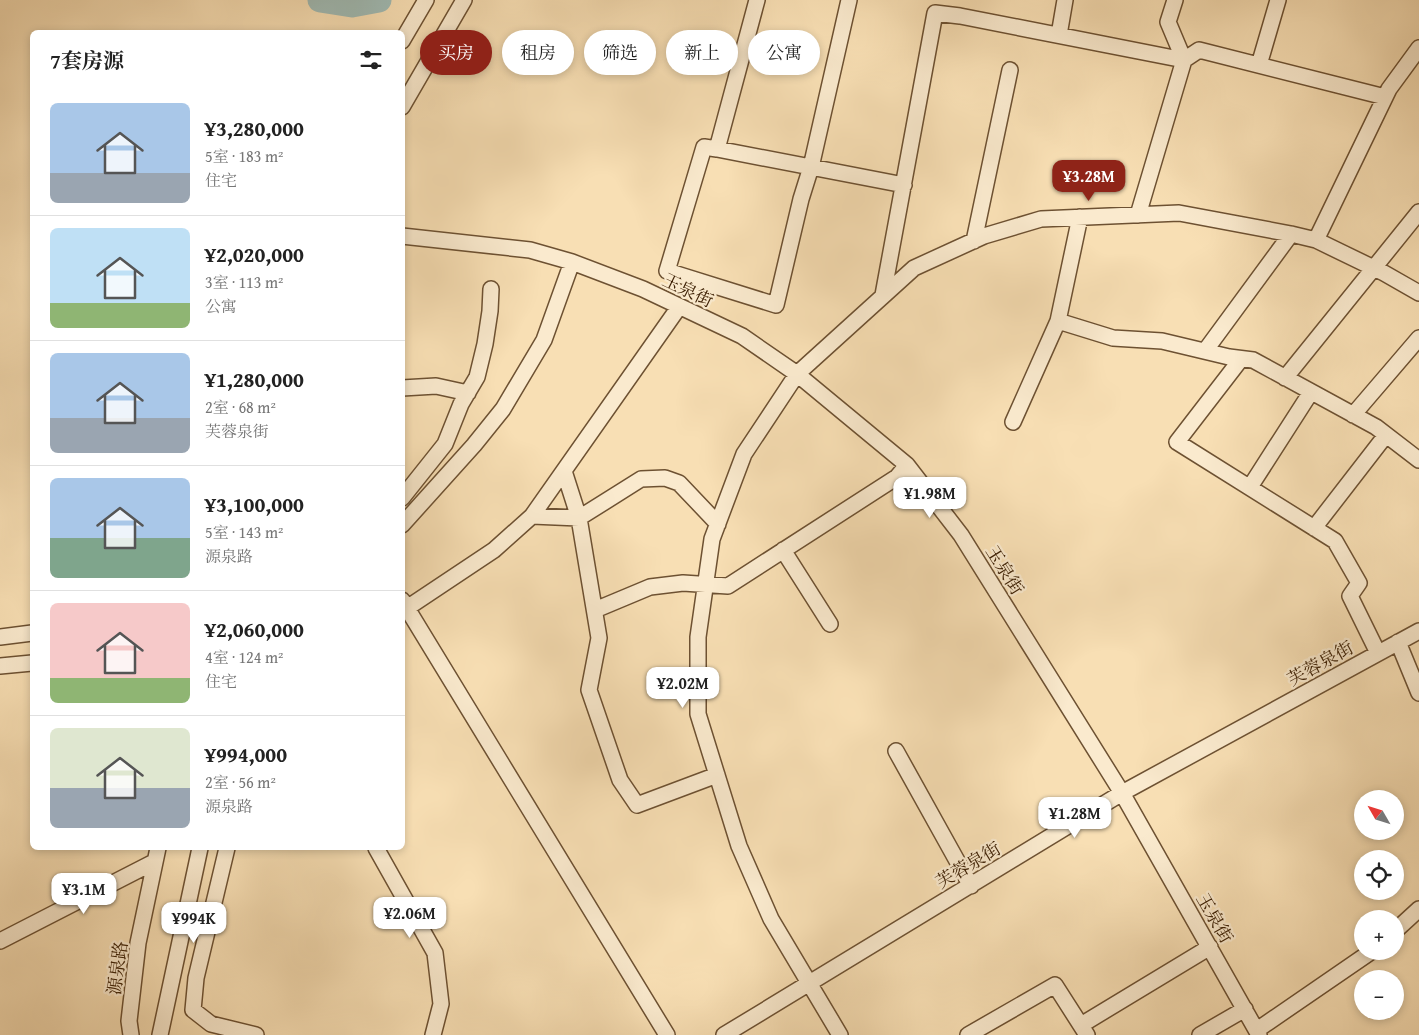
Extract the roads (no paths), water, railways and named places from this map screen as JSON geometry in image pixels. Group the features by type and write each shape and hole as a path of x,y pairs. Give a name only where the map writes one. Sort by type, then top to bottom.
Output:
{"street":[{"path":"405,36 426,0"},
{"path":"405,102 464,0"},
{"path":"717,149 757,0"},
{"path":"849,0 811,167 801,199 776,306 667,271 704,147 717,149 811,167 904,184"},
{"path":"1058,35 1065,0"},
{"path":"1138,215 1184,60 1168,22 1175,0"},
{"path":"1259,65 1278,0"},
{"path":"883,295 935,13 960,16 1184,60 1199,50 1385,97"},
{"path":"1316,240 1385,97 1419,48"},
{"path":"974,241 1010,70"},
{"path":"1285,378 1419,212"},
{"path":"840,1035 771,919 751,874 739,846 698,714 698,638 712,539 744,454 797,374 914,268 984,236 1041,219 1179,213 1291,234 1316,240 1374,268 1419,294"},
{"path":"1013,422 1058,321 1080,218"},
{"path":"1205,351 1291,234"},
{"name":"玉泉街","path":"405,236 530,250 572,262 643,289 742,336 797,374 906,465 961,535 1122,793 1258,1032"},
{"path":"405,522 503,409 544,340 572,262"},
{"path":"405,494 445,444 461,404 477,377 485,344 490,312 491,289"},
{"path":"666,1035 405,604 494,550 532,516 680,307"},
{"path":"1058,321 1113,338 1162,340 1241,359 1253,360 1376,427 1419,460"},
{"path":"1353,415 1419,338"},
{"path":"1241,359 1177,442 1335,541 1359,583 1350,596 1378,653"},
{"path":"405,388 436,386 468,393"},
{"path":"1250,487 1311,392"},
{"path":"1314,528 1386,435"},
{"path":"594,610 650,587 683,583 728,586 897,477 906,465"},
{"path":"564,470 579,518 599,638 589,690 620,780 637,805 717,775"},
{"path":"532,516 579,518 641,478 665,478 679,483 718,524"},
{"path":"783,550 830,624"},
{"name":"芙蓉泉街","path":"724,1035 1122,793 1419,631"},
{"path":"0,637 30,633"},
{"path":"1398,642 1419,693"},
{"path":"0,666 30,663"},
{"path":"896,751 971,886"},
{"path":"160,1035 200,850"},
{"path":"228,850 196,978 193,1010 211,1024 256,1035"},
{"path":"377,850 434,953 441,1004 433,1035"},
{"path":"0,941 156,855"},
{"name":"源泉路","path":"131,1035 128,1022 138,943 156,855"},
{"path":"1404,923 1419,909"},
{"path":"968,1035 1055,984 1084,1030 1210,947"},
{"path":"1258,1032 1359,960"},
{"path":"1200,1035 1245,1009"}],"waterway":[{"path":"320,0 352,5 379,0"}]}
